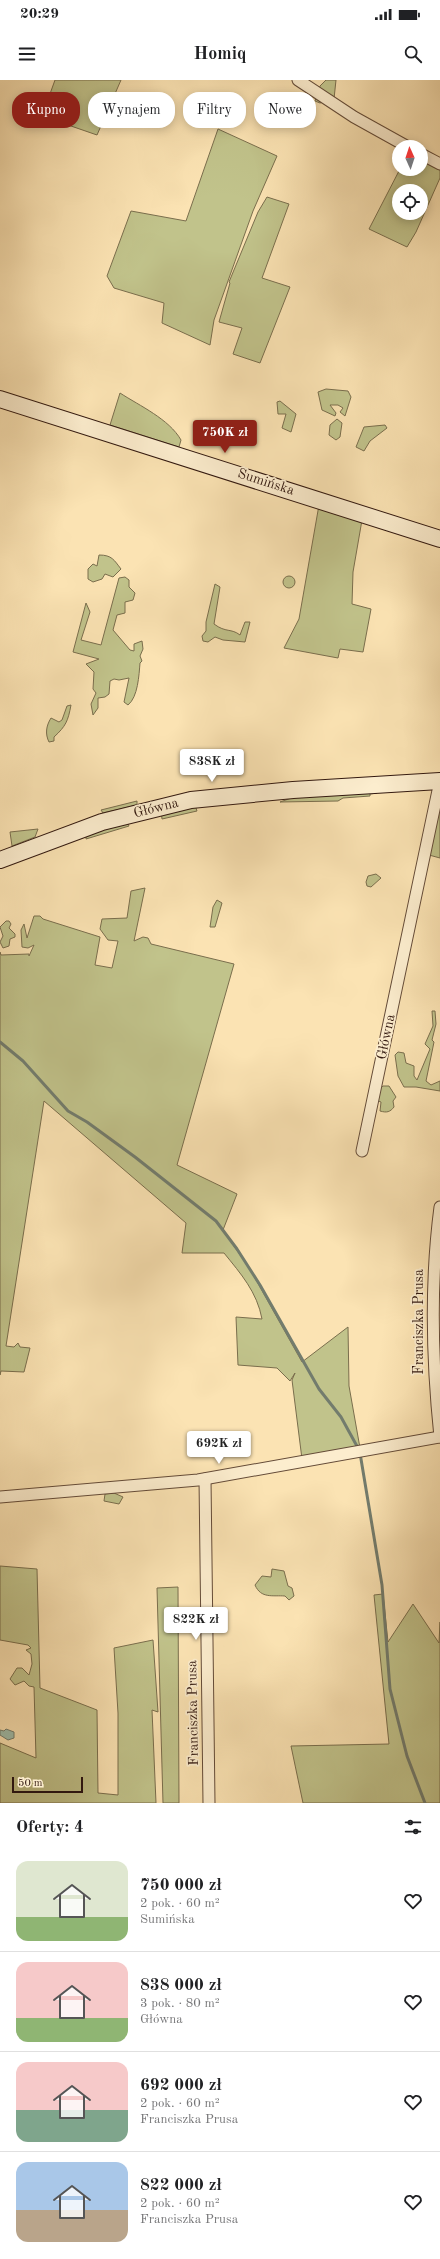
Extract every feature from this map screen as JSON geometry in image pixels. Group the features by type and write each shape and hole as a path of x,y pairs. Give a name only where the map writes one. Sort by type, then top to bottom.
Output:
{"street":[{"path":"298,80 354,117 395,140"},
{"path":"428,158 440,164"},
{"name":"Sumińska","path":"0,399 440,538"},
{"name":"Główna","path":"0,860 102,822 191,800 301,789 440,781 362,1151"},
{"name":"Franciszka Prusa","path":"0,1497 205,1479 440,1437 434,1387 433,1273 440,1207"},
{"name":"Franciszka Prusa","path":"205,1479 209,1803"}],"green space":[{"path":"55,80 121,80 116,92 88,92 88,128 100,128 97,135 77,128 80,128 80,92 51,92"},
{"path":"326,80 336,80 334,99 320,103 316,101 320,86"},
{"path":"218,129 277,156 253,211 214,320 210,345 162,323 164,303 114,288 107,276 131,211 186,221"},
{"path":"428,164 440,170 440,178 428,205 428,184 392,184 396,176 428,176"},
{"path":"392,184 392,220 421,220 407,247 369,229"},
{"path":"267,197 289,204 262,278 290,287 260,363 233,354 242,328 219,322 230,283 229,282 258,212"},
{"path":"326,389 348,391 351,397 345,416 340,412 343,408 338,405 330,405 336,413 335,416 322,410 318,392"},
{"path":"120,393 162,419 176,432 181,440 179,447 110,425"},
{"path":"280,401 296,414 291,432 282,428 286,414 278,414 277,402"},
{"path":"337,419 342,423 340,437 336,440 329,435 330,425"},
{"path":"385,425 387,428 370,441 364,451 356,447 364,427"},
{"path":"319,505 362,520 353,572 352,604 371,609 363,652 340,649 338,658 284,648 299,619"},
{"path":"99,555 110,557 121,569 113,577 105,574 102,579 93,582 88,579 88,569 93,564 97,566"},
{"path":"287,576 291,576 295,582 291,588 287,588 283,584 283,580"},
{"path":"125,577 129,580 129,587 135,593 133,600 125,602 125,613 117,615 113,630 130,650 134,651 134,644 142,641 143,649 140,656 142,661 140,663 136,691 134,697 128,705 124,702 129,678 119,680 114,679 110,681 109,694 105,697 98,698 98,708 93,715 91,704 96,693 93,689 94,672 86,664 99,659 73,652 86,603 90,612 81,640 101,645 119,578"},
{"path":"215,584 220,587 214,624 222,629 240,635 245,622 250,622 245,642 223,640 215,637 208,642 203,641 202,636 206,631 206,622"},
{"path":"71,705 66,723 54,737 54,741 49,742 47,730 51,718 59,722 62,720 67,706"},
{"path":"377,790 377,793 370,794 370,796 343,798 338,801 280,802 297,796"},
{"path":"137,801 137,805 103,813 101,810"},
{"path":"195,805 197,811 162,819 161,811"},
{"path":"440,807 440,858 429,855"},
{"path":"126,820 129,826 86,839 86,832"},
{"path":"38,829 35,837 12,846 10,832"},
{"path":"376,874 381,878 371,887 367,886 366,882 368,876"},
{"path":"145,888 134,941 143,937 148,938 151,944 234,964 177,1165 237,1194 223,1230 251,1271 302,1362 348,1327 349,1386 360,1448 302,1459 292,1380 295,1373 290,1381 277,1368 238,1365 236,1317 262,1319 260,1309 248,1284 224,1253 182,1253 186,1223 44,1101 6,1346 14,1347 18,1343 20,1347 30,1348 24,1372 1,1371 0,1375 0,952 1,955 29,954 29,956 34,945 28,948 22,947 21,930 24,924 27,938 34,916 40,916 43,919 100,937 95,965 112,968 118,941 108,940 100,929 102,919 127,918 131,891"},
{"path":"217,900 222,903 215,927 210,927 213,907"},
{"path":"6,921 9,921 11,924 9,928 15,934 15,937 10,939 9,946 3,948 0,942 3,936 0,927"},
{"path":"432,1011 435,1011 436,1024 426,1081 431,1085 440,1081 440,1091 416,1087 404,1087 398,1076 395,1055 398,1052 404,1053 406,1063 414,1066 414,1076 417,1080 430,1049 425,1044 433,1026"},
{"path":"383,1086 389,1086 396,1097 393,1101 394,1107 390,1111 386,1112 380,1111 381,1102 376,1100 378,1090"},
{"path":"114,1493 123,1497 119,1504 104,1501 105,1494"},
{"path":"0,1566 37,1569 40,1688 97,1710 98,1793 118,1795 118,1713 114,1648 153,1640 158,1712 152,1710 156,1803 0,1803 0,1743 36,1758 34,1687 29,1686 24,1681 15,1685 10,1679 17,1668 22,1668 29,1675 32,1664 31,1654 26,1650 31,1648 28,1645 0,1640"},
{"path":"272,1569 284,1571 288,1586 292,1588 294,1596 289,1600 285,1596 272,1596 264,1594 255,1585 262,1576 271,1577"},
{"path":"178,1587 179,1803 163,1803 157,1588"},
{"path":"383,1594 388,1642 413,1604 439,1643 440,1622 440,1803 303,1803 291,1746 389,1744 374,1595"}],"shaded area":[{"path":"6,1729 14,1732 14,1738 8,1740 0,1735 0,1730 4,1731"}],"waterway":[{"path":"0,1042 23,1061 68,1111 87,1122 135,1157 216,1221 237,1249 260,1285 319,1389 341,1417 358,1448"},
{"path":"360,1453 382,1585 390,1689 407,1756 425,1803"}]}
